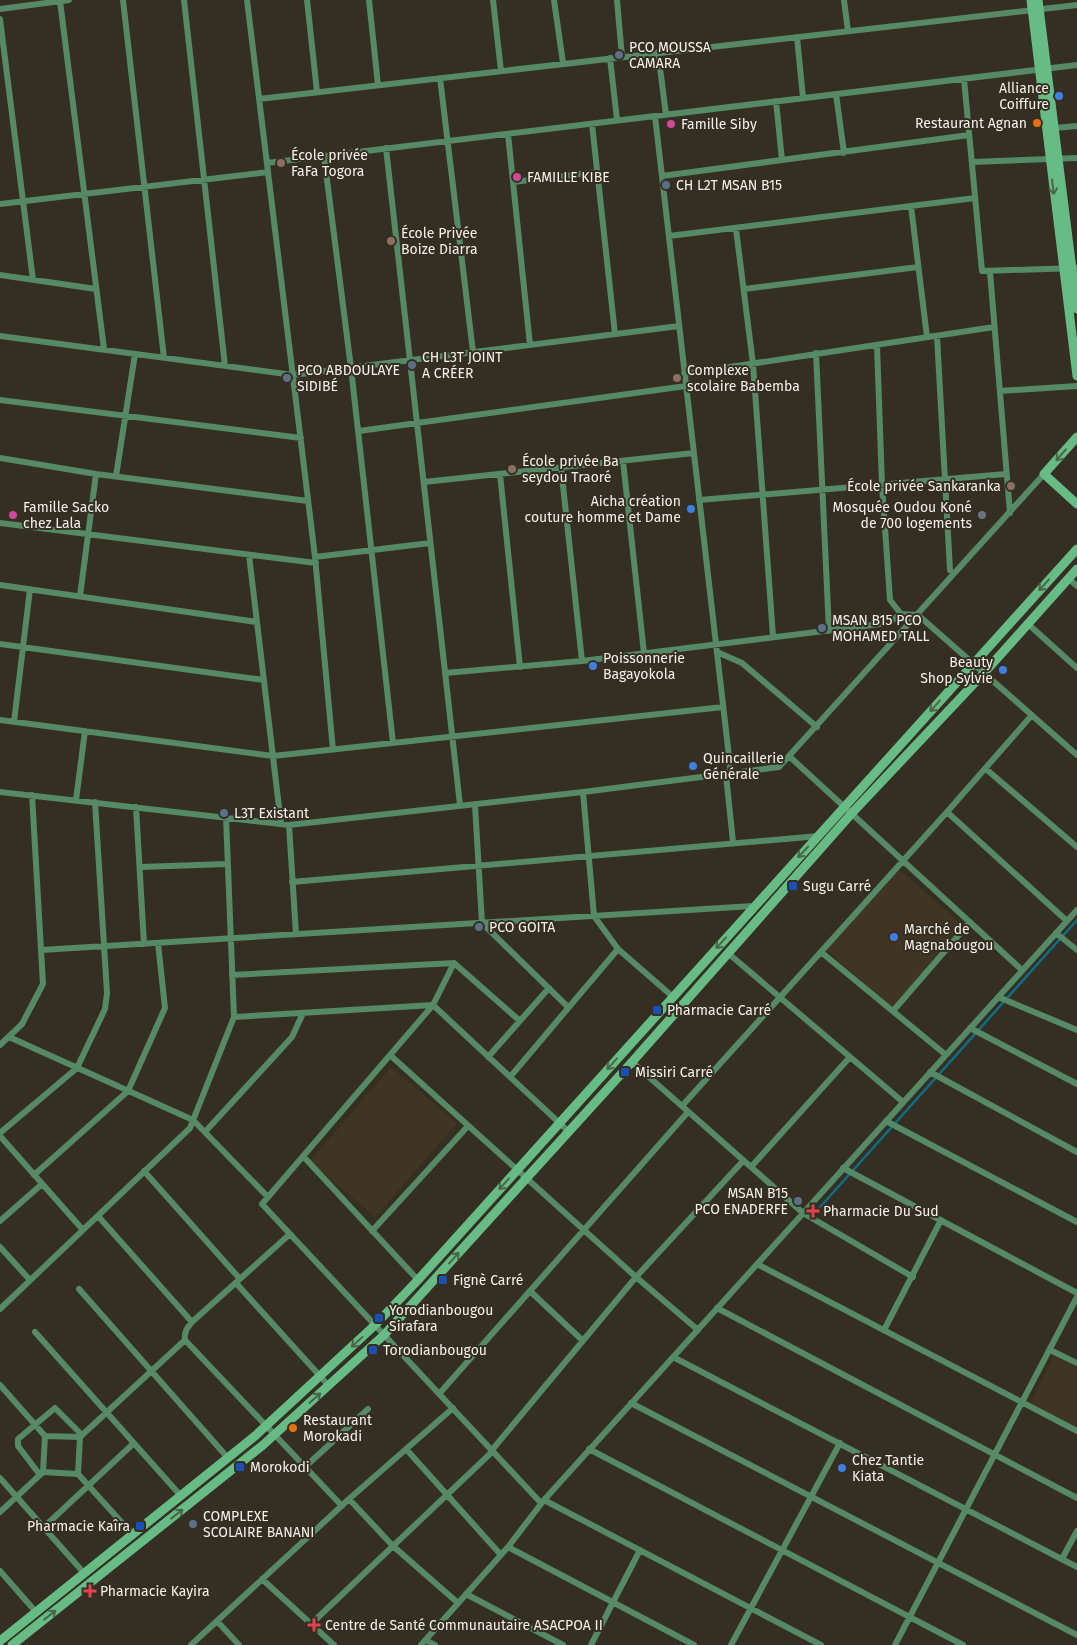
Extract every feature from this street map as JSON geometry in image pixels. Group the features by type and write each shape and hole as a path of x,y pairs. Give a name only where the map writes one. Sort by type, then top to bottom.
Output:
{"street":[{"path":"0,9 69,0"},
{"path":"123,0 164,358"},
{"path":"184,0 225,366"},
{"path":"247,0 316,560 333,750"},
{"path":"307,0 317,92"},
{"path":"369,0 378,85"},
{"path":"493,0 501,71"},
{"path":"554,0 563,64"},
{"path":"617,0 622,57"},
{"path":"844,0 848,31"},
{"path":"60,1 104,350"},
{"path":"259,99 848,31 1035,5 1077,4"},
{"path":"1035,5 1054,159 1077,308"},
{"path":"0,19 33,280"},
{"path":"796,37 804,98"},
{"path":"658,52 666,115"},
{"path":"610,58 618,120"},
{"path":"267,163 1077,65"},
{"path":"1043,69 1055,128 1054,159"},
{"path":"440,78 473,352"},
{"path":"964,79 982,269 985,273 1071,269"},
{"path":"836,94 844,153"},
{"path":"776,101 782,160"},
{"path":"655,116 723,707 733,842"},
{"path":"592,124 615,334"},
{"path":"1055,128 1077,126"},
{"path":"508,134 530,345"},
{"path":"662,176 969,135"},
{"path":"386,148 460,805"},
{"path":"324,156 352,368 393,743"},
{"path":"972,162 1077,158"},
{"path":"0,204 268,172"},
{"path":"513,182 597,172"},
{"path":"669,236 975,198"},
{"path":"911,206 926,337"},
{"path":"736,229 753,364 773,636"},
{"path":"744,289 918,267"},
{"path":"1071,269 1077,376"},
{"path":"990,272 1010,513"},
{"path":"0,275 96,289"},
{"path":"0,336 293,375 679,326"},
{"path":"684,374 994,327"},
{"path":"937,336 950,570"},
{"path":"877,345 882,485 890,600 901,614"},
{"path":"816,353 824,489 829,631"},
{"path":"116,476 135,354"},
{"path":"358,431 686,386"},
{"path":"1000,391 1077,386"},
{"path":"0,400 301,438"},
{"path":"0,792 289,825 460,805 475,805 779,767 1077,437"},
{"path":"424,482 694,452"},
{"path":"0,458 96,474 308,501"},
{"path":"623,460 644,653"},
{"path":"561,467 582,661"},
{"path":"80,596 96,474"},
{"path":"500,474 520,667"},
{"path":"699,500 1006,474"},
{"path":"1044,474 1077,504"},
{"path":"0,523 250,555 316,560 372,550 430,543"},
{"path":"0,1641 266,1426 375,1325 418,1280 753,906 1077,549"},
{"path":"250,555 280,824"},
{"path":"12,1645 275,1435 384,1334 632,1062 852,813 984,673 1077,569"},
{"path":"1069,579 1077,586"},
{"path":"0,585 258,622"},
{"path":"14,722 30,589"},
{"path":"445,673 582,661 773,636 829,631 880,624 891,621 901,614 918,615 1077,755"},
{"path":"1028,624 1077,668"},
{"path":"0,644 264,680"},
{"path":"717,652 742,663 817,727"},
{"path":"0,720 273,756 723,707"},
{"path":"682,1106 902,859 986,769 1032,715"},
{"path":"76,800 86,731"},
{"path":"790,757 1022,970"},
{"path":"986,769 1077,847"},
{"path":"583,792 594,916 618,949 672,996"},
{"path":"0,1046 22,1024 43,984 32,795"},
{"path":"83,1230 0,1135 78,1068 105,1008 107,993 94,802"},
{"path":"475,805 482,923 568,1008"},
{"path":"136,807 144,944"},
{"path":"947,812 1067,921"},
{"path":"0,1309 190,1128 234,1017 226,817"},
{"path":"289,825 296,934"},
{"path":"292,882 819,835 827,842"},
{"path":"140,867 227,864"},
{"path":"41,950 753,906"},
{"path":"435,1645 424,1642 501,1555 543,1501 1077,910"},
{"path":"893,1011 970,922"},
{"path":"1056,933 1077,950"},
{"path":"34,1175 128,1090 165,1008 158,943"},
{"path":"510,1077 618,949"},
{"path":"821,952 946,1055"},
{"path":"729,954 903,1102"},
{"path":"232,975 454,963 520,1021"},
{"path":"454,963 433,1005 262,1204 492,1451 543,1501 822,1645"},
{"path":"488,1057 549,988"},
{"path":"998,997 1077,1030"},
{"path":"234,1017 433,1005 568,1131"},
{"path":"205,1132 292,1037 303,1013"},
{"path":"970,1028 1077,1084"},
{"path":"9,1037 193,1120 268,1197"},
{"path":"390,1055 527,1177 583,1230 698,1330"},
{"path":"751,1167 850,1057"},
{"path":"632,1062 803,1213 912,1277"},
{"path":"930,1072 1077,1152"},
{"path":"440,1394 688,1112"},
{"path":"886,1121 1077,1222"},
{"path":"372,1231 468,1126"},
{"path":"303,1156 418,1280"},
{"path":"311,1624 492,1451 636,1277 743,1161"},
{"path":"843,1168 1077,1293"},
{"path":"144,1171 329,1386"},
{"path":"0,1221 42,1184"},
{"path":"98,1216 192,1322"},
{"path":"884,1330 941,1220"},
{"path":"290,1234 192,1322 185,1332 186,1340 342,1506"},
{"path":"0,1247 30,1280"},
{"path":"757,1264 1077,1431"},
{"path":"79,1289 228,1458"},
{"path":"530,1291 582,1340"},
{"path":"895,1645 1077,1297"},
{"path":"717,1308 1077,1498"},
{"path":"35,1332 181,1496"},
{"path":"45,1436 81,1436 186,1340"},
{"path":"1050,1350 1077,1364"},
{"path":"673,1357 1077,1567"},
{"path":"0,1385 45,1436 42,1473"},
{"path":"631,1403 1077,1635"},
{"path":"42,1473 17,1444 18,1440 55,1408 81,1436 78,1474"},
{"path":"191,1645 349,1499 453,1408"},
{"path":"305,1467 368,1409"},
{"path":"44,1527 134,1443"},
{"path":"731,1645 840,1443"},
{"path":"406,1449 501,1555"},
{"path":"589,1450 783,1549 963,1645"},
{"path":"0,1512 42,1473 78,1474 133,1535"},
{"path":"0,1478 84,1573"},
{"path":"349,1499 393,1546 458,1603"},
{"path":"1062,1559 1077,1531"},
{"path":"508,1546 694,1645"},
{"path":"591,1645 640,1550"},
{"path":"0,1571 36,1612"},
{"path":"262,1579 334,1645"},
{"path":"466,1594 563,1645"},
{"path":"217,1621 239,1645"}],"shaded area":[{"name":"Marché de Magnabougou","path":"900,870 962,925 892,1008 826,949"},
{"path":"391,1067 457,1123 375,1217 310,1161"},
{"path":"1054,1356 1077,1368 1077,1427 1030,1403"}],"waterway":[{"path":"813,1215 1077,920"}],"place":[{"name":"PCO MOUSSA CAMARA","path":"619,55"},
{"name":"Alliance Coiffure","path":"1059,96"},
{"name":"Restaurant Agnan","path":"1037,123"},
{"name":"Famille Siby","path":"671,124"},
{"name":"École privée FaFa Togora","path":"281,163"},
{"name":"FAMILLE KIBE","path":"517,177"},
{"name":"CH L2T MSAN B15","path":"666,185"},
{"name":"École Privée Boize Diarra","path":"391,241"},
{"name":"CH L3T JOINT A CRÉER","path":"412,365"},
{"name":"PCO ABDOULAYE SIDIBÉ","path":"287,378"},
{"name":"Complexe scolaire Babemba","path":"677,378"},
{"name":"École privée Ba seydou Traoré","path":"512,469"},
{"name":"École privée Sankaranka","path":"1011,486"},
{"name":"Aicha création couture homme et Dame","path":"691,509"},
{"name":"Famille Sacko chez Lala","path":"13,515"},
{"name":"Mosquée Oudou Koné de 700 logements","path":"982,515"},
{"name":"MSAN B15 PCO MOHAMED TALL","path":"822,628"},
{"name":"Poissonnerie Bagayokola","path":"593,666"},
{"name":"Beauty Shop Sylvie","path":"1003,670"},
{"name":"Quincaillerie Générale","path":"693,766"},
{"name":"L3T Existant","path":"224,813"},
{"name":"Sugu Carré","path":"793,886"},
{"name":"PCO GOITA","path":"479,927"},
{"name":"Marché de Magnabougou","path":"894,937"},
{"name":"Pharmacie Carré","path":"657,1010"},
{"name":"Missiri Carré","path":"625,1072"},
{"name":"MSAN B15 PCO ENADERFE","path":"798,1201"},
{"name":"Pharmacie Du Sud","path":"813,1211"},
{"name":"Fignè Carré","path":"443,1280"},
{"name":"Yorodianbougou Sirafara","path":"379,1318"},
{"name":"Torodianbougou","path":"373,1350"},
{"name":"Restaurant Morokadi","path":"293,1428"},
{"name":"Morokodi","path":"240,1467"},
{"name":"Chez Tantie Kiata","path":"842,1468"},
{"name":"COMPLEXE SCOLAIRE BANANI","path":"193,1524"},
{"name":"Pharmacie Kaîra","path":"140,1526"},
{"name":"Pharmacie Kayira","path":"90,1591"},
{"name":"Centre de Santé Communautaire ASACPOA II","path":"314,1625"}]}
